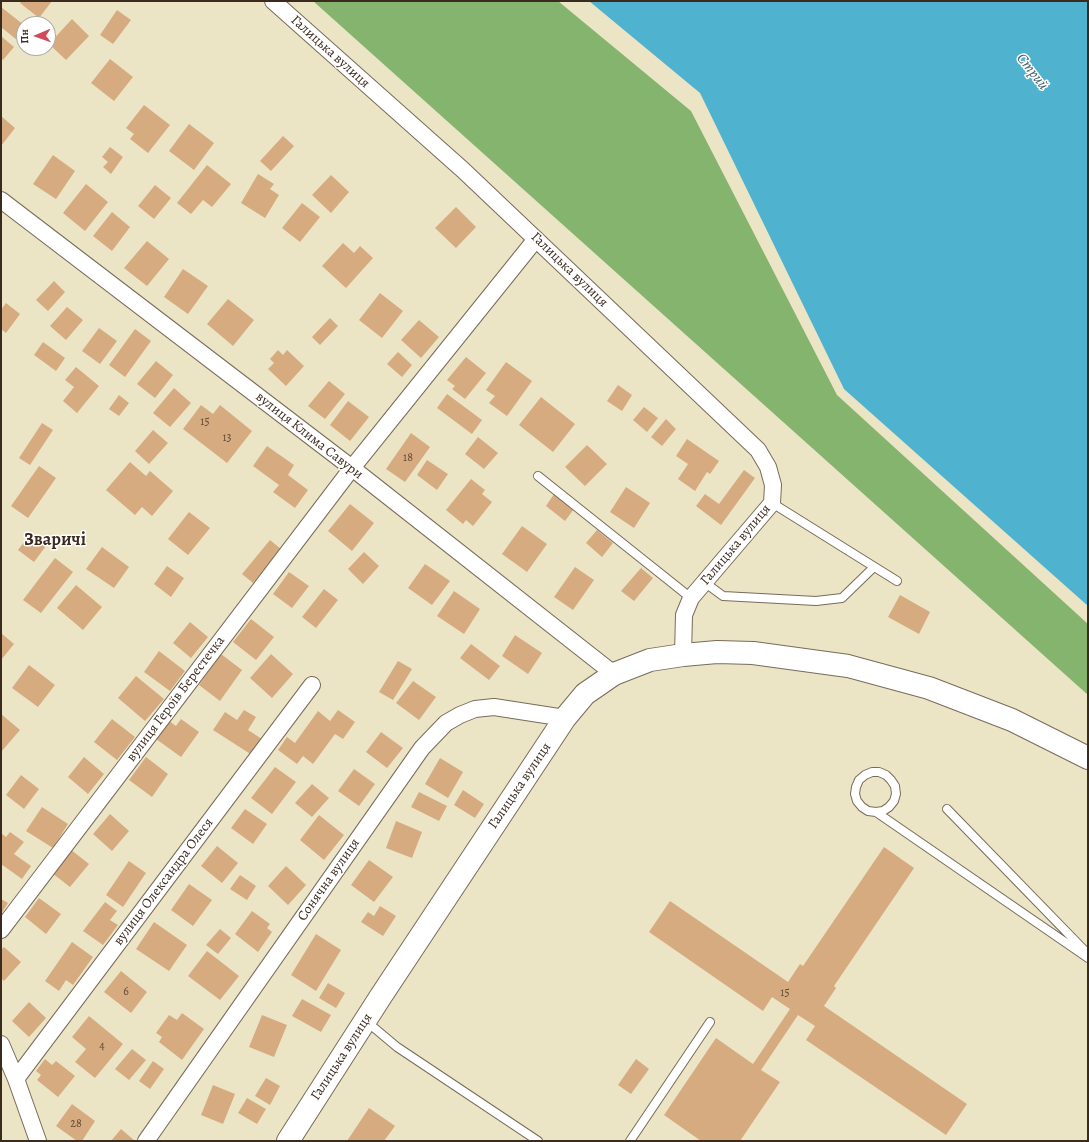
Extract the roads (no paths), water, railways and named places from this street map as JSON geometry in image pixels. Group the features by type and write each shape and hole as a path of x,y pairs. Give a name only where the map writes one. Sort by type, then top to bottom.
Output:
{"highway":[{"path":"683,655 717,652 752,653 848,666 929,688 1012,720 1088,758"},
{"name":"Галицька вулиця","path":"288,1141 365,1021 565,718 585,694 614,674 650,660 683,655"}],"street":[{"name":"Галицька вулиця","path":"273,1 463,170 758,450 768,467 773,485 772,503 691,598 684,615 683,655"},
{"name":"вулиця Клима Савури","path":"1,200 352,468 614,674"},
{"name":"вулиця Героїв Берестечка","path":"1,930 352,468 536,239"},
{"name":"вулиця Олександра Олеся","path":"16,1079 312,685"},
{"name":"Сонячна вулиця","path":"146,1141 422,748 446,723 475,709 494,707 565,718"},
{"path":"1,1044 16,1079 38,1141"}],"lane":[{"path":"538,476 691,598"},
{"path":"772,503 897,581"},
{"path":"704,582 723,596 816,601 842,598 874,567"},
{"path":"876,812 883,811 889,807 894,801 896,794 895,786 886,775 879,772 872,772 859,780 856,787 855,794 857,801 862,807 868,811 876,812 1088,958"},
{"path":"946,809 1088,954"},
{"path":"365,1021 397,1047 538,1141"},
{"path":"630,1141 710,1022"}],"water":[{"name":"Стрий","path":"589,1 1088,1 1088,606 844,389 700,93"}],"district":[{"name":"Зваричі","path":"55,541"}]}
